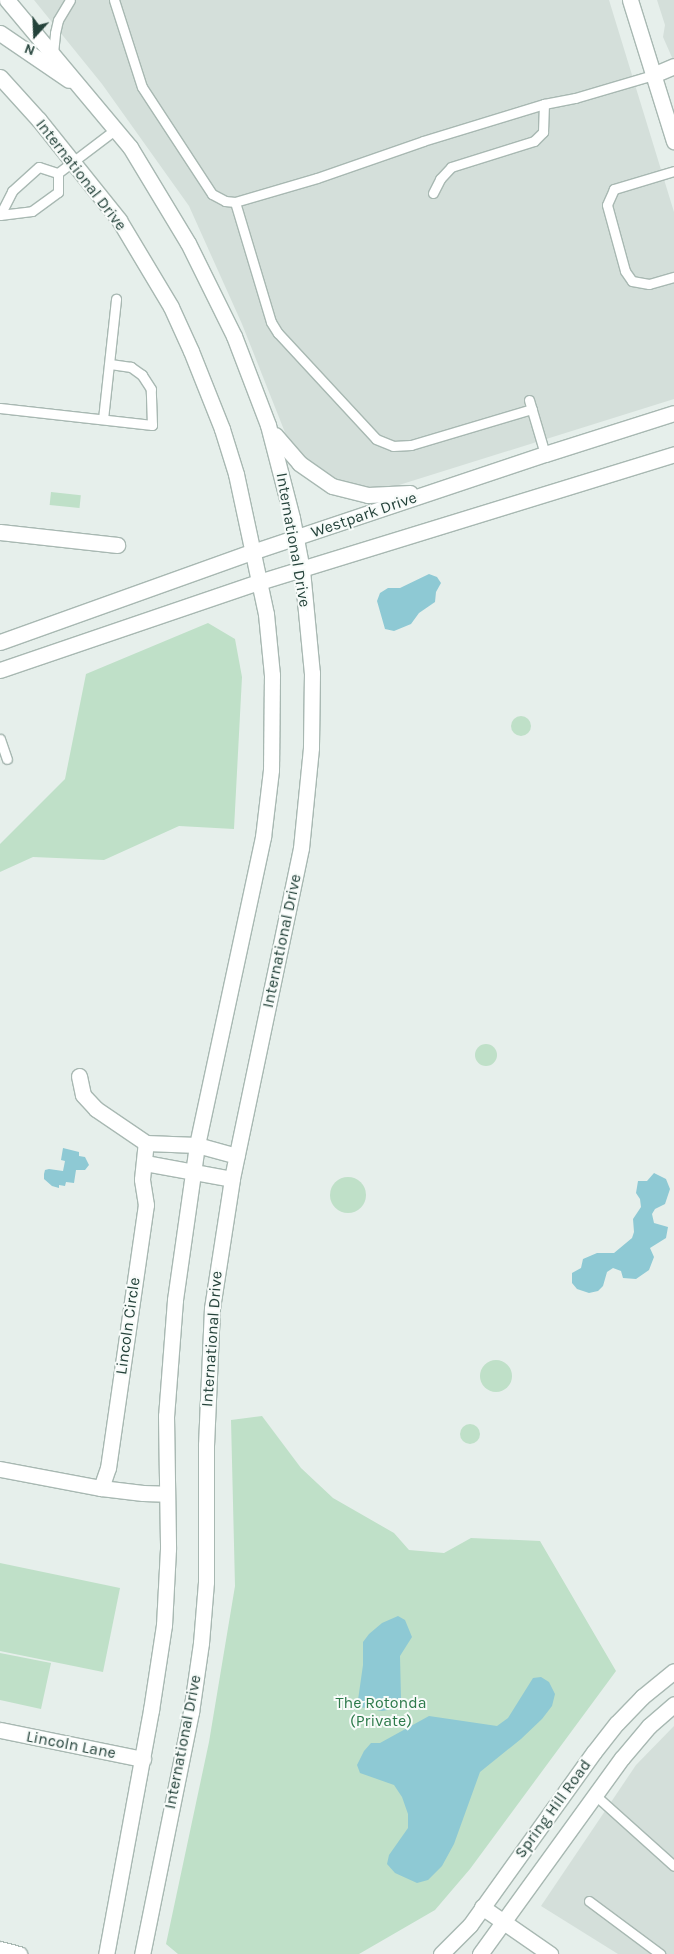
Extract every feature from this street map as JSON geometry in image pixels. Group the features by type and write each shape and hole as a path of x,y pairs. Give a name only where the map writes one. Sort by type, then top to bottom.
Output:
{"main road":[{"name":"International Drive","path":"7,0 130,147 188,243 234,336 268,425 278,459 302,570 312,673 311,740 306,813 295,880 232,1179 212,1308 206,1445 206,1582 201,1644 191,1712 142,1954"},
{"path":"630,0 674,141"},
{"path":"0,33 81,87"},
{"path":"653,75 674,66"},
{"name":"International Drive","path":"0,77 74,162 119,220 171,307 192,351 222,429 238,483 270,639 272,734 267,805 249,910 197,1145 193,1173 170,1340 166,1416 168,1549 164,1625 143,1759 106,1954"},
{"name":"Westpark Drive","path":"0,642 252,552 546,454 674,414"},
{"path":"268,425 284,448 299,463 332,486 368,495 434,491"},
{"name":"Westpark Drive","path":"0,670 259,582 674,454"},
{"path":"0,532 117,545"},
{"path":"78,1076 83,1095 96,1109 146,1143 197,1145 237,1156"},
{"name":"Lincoln Circle","path":"101,1488 108,1468 146,1205 142,1179 146,1143"},
{"path":"145,1163 232,1179"},
{"path":"0,1468 101,1488 166,1494"},
{"name":"Spring Hill Road","path":"441,1954 458,1938 600,1745 642,1697 674,1672"},
{"name":"Spring Hill Road","path":"480,1954 595,1795 649,1726 673,1708"},
{"name":"Lincoln Lane","path":"0,1730 143,1759"},
{"path":"482,1906 550,1954"},
{"path":"0,1949 19,1954"}],"lane":[{"path":"53,54 54,33 58,20 70,0"},
{"path":"114,0 135,70 146,92 212,194 225,202 235,202 317,178 423,141 544,104 575,98 653,75"},
{"path":"433,193 440,178 451,167 534,141 543,132 544,104"},
{"path":"58,173 116,130"},
{"path":"0,215 12,192 39,166 58,173"},
{"path":"674,171 614,189 607,205 625,271 632,281 642,285 674,277"},
{"path":"0,215 32,211 58,192 58,173"},
{"path":"235,202 271,322 376,439 393,446 411,445 530,404 546,454"},
{"path":"103,419 116,299"},
{"path":"0,408 152,425 151,389 142,375 131,367 110,364"},
{"path":"0,739 7,759"},
{"path":"595,1795 674,1866"},
{"path":"589,1901 660,1954"}],"shaded area":[{"path":"34,0 609,0 674,212 674,399 383,490 334,483 295,451 286,435 242,324 189,206 102,84"},
{"path":"657,0 674,0 674,62 663,37 665,25"},
{"path":"674,1726 674,1954 618,1954 541,1906 636,1765"}],"green space":[{"path":"51,492 81,495 79,508 50,505"},
{"path":"208,623 235,639 242,677 234,829 179,826 104,860 33,857 0,872 0,844 65,779 86,674"},
{"path":"517,716 525,716 531,722 531,730 525,736 517,736 511,730 511,722"},
{"path":"486,1044 494,1047 497,1055 494,1063 486,1066 478,1063 475,1055 478,1047"},
{"path":"348,1177 355,1178 361,1182 365,1188 365,1202 361,1208 355,1212 348,1213 341,1212 335,1208 331,1202 330,1195 331,1188 335,1182 341,1178"},
{"path":"496,1360 502,1361 507,1365 511,1370 511,1382 507,1387 502,1391 496,1392 490,1391 485,1387 481,1382 480,1376 481,1370 485,1365 490,1361"},
{"name":"The Rotonda (Private)","path":"262,1416 301,1468 333,1498 394,1533 409,1550 444,1553 471,1538 540,1541 616,1671 470,1869 435,1910 359,1954 178,1954 166,1944 209,1742 235,1586 231,1420"},
{"path":"466,1424 474,1424 480,1430 480,1438 474,1444 466,1444 460,1438 460,1430"},
{"path":"0,1563 120,1588 103,1672 0,1651"},
{"path":"0,1653 51,1663 41,1709 0,1700"}],"water":[{"path":"429,574 437,577 441,583 436,592 435,602 419,613 411,624 394,631 385,629 377,601 380,593 388,588 400,588"},
{"path":"63,1148 79,1152 79,1156 85,1157 89,1165 85,1170 76,1170 74,1183 66,1182 65,1186 59,1185 59,1188 52,1186 44,1179 44,1174 45,1170 49,1169 63,1171 65,1161 61,1160"},
{"path":"654,1173 666,1179 670,1189 665,1204 655,1209 652,1214 654,1223 668,1227 666,1238 650,1248 654,1257 649,1270 636,1279 623,1278 621,1271 613,1268 607,1272 603,1286 598,1291 589,1293 577,1289 572,1283 572,1273 581,1268 583,1259 597,1253 614,1253 632,1238 634,1232 633,1219 641,1207 640,1199 636,1193 638,1181 647,1181"},
{"path":"398,1616 405,1620 412,1637 400,1656 401,1698 394,1709 382,1711 360,1707 358,1700 363,1665 363,1642 382,1623"},
{"path":"541,1677 549,1682 555,1694 552,1706 542,1719 521,1739 480,1772 454,1844 442,1866 428,1880 417,1883 395,1873 387,1864 389,1855 408,1828 408,1814 402,1797 394,1785 360,1773 357,1765 364,1751 371,1743 380,1743 429,1716 497,1726 508,1718 533,1678"}]}
